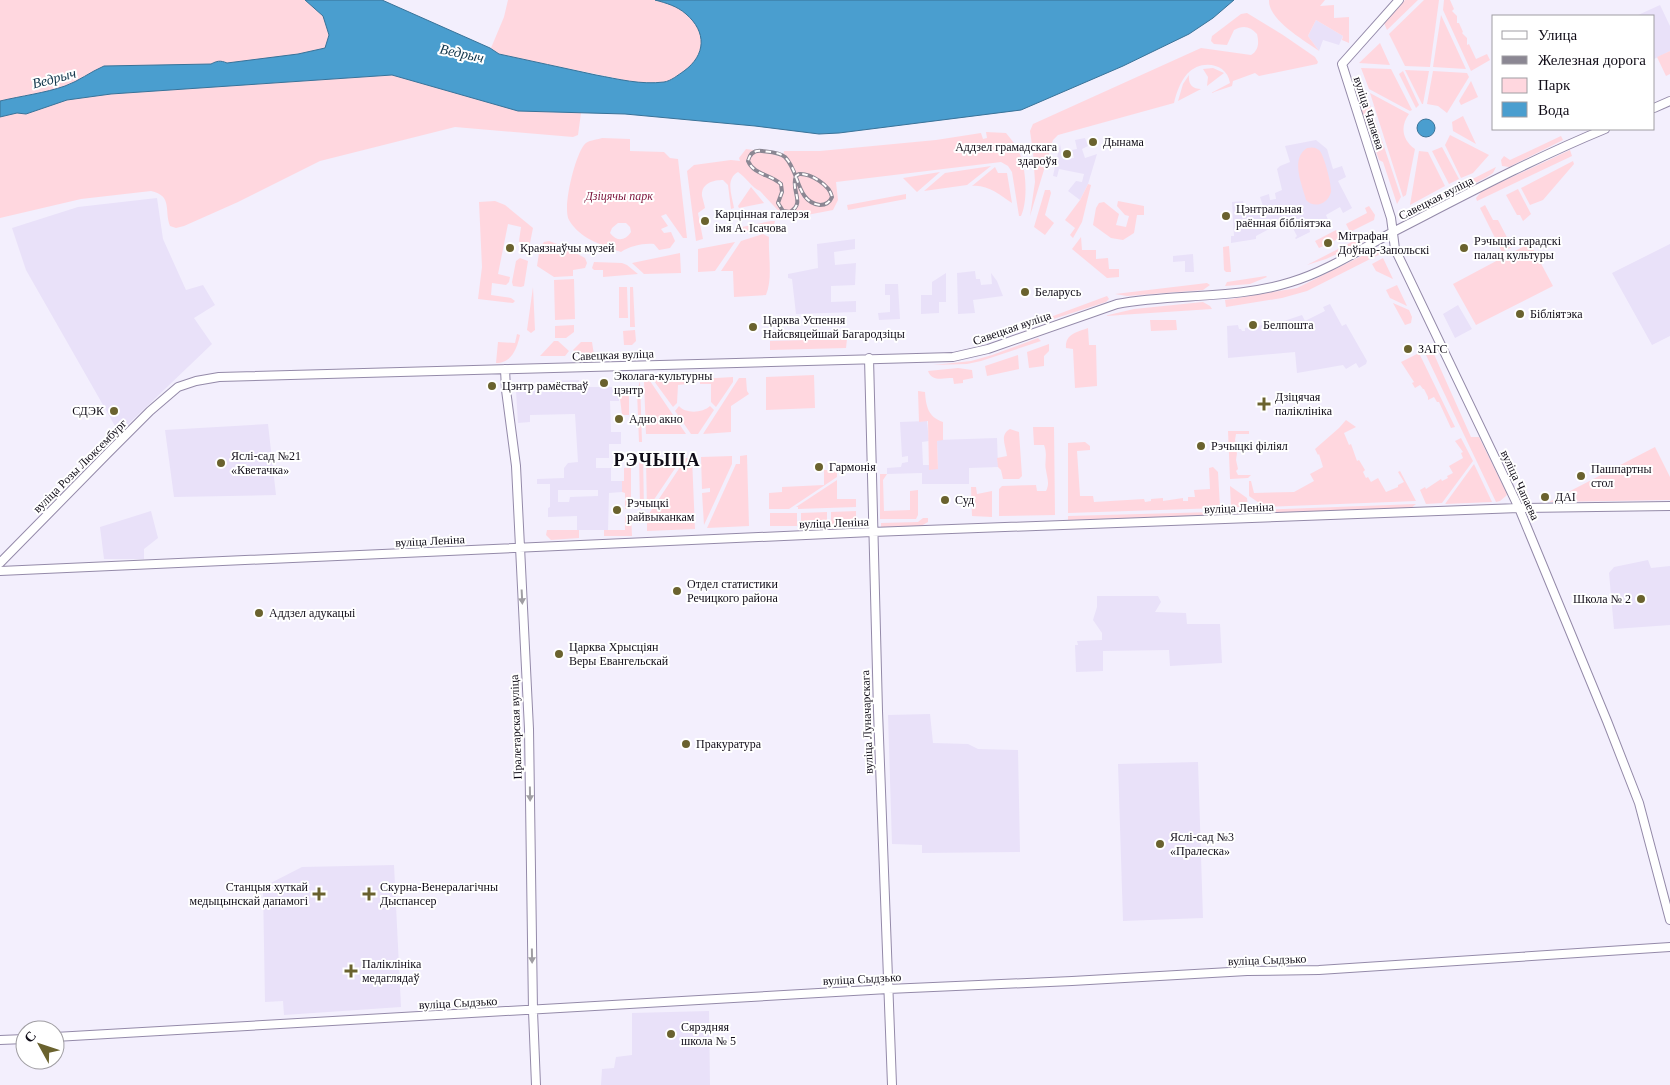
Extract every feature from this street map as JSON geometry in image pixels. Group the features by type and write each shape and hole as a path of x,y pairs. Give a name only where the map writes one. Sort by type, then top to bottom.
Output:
{"street":[{"name":"вуліца Чапаева","path":"1399,0 1342,64 1391,218 1395,249 1519,508 1607,721 1632,786 1670,920"},
{"path":"1655,108 1670,101"},
{"name":"Савецкая вуліца","path":"178,387 196,380 219,377 953,357 968,355 1117,304 1138,300 1260,290 1292,282 1330,265 1503,176 1603,130"},
{"name":"вуліца Луначарскага","path":"869,358 872,532 892,1085"},
{"name":"Пралетарская вуліца","path":"505,369 516,466 529,729 533,1010 536,1085"},
{"name":"вуліца Розы Люксембург","path":"0,563 150,411 178,387"},
{"name":"вуліца Леніна","path":"0,571 872,532 1519,508 1670,506"},
{"name":"вуліца Сыдзько","path":"65,1036 888,989 1247,971 1319,970 1670,947"},
{"path":"0,1040 15,1039"}],"shaded area":[{"path":"1660,5 1670,26 1670,51 1655,58 1655,15 1638,15"},
{"path":"1316,20 1343,36 1339,45 1323,40 1319,51 1308,36"},
{"path":"1085,138 1088,146 1082,149 1085,158 1097,154 1088,184 1080,200 1068,191 1076,181 1082,182 1084,174 1059,169 1057,177 1053,176 1060,144 1063,159 1074,158 1072,150 1077,149 1075,140"},
{"path":"1316,140 1327,149 1333,169 1342,166 1346,177 1338,181 1352,208 1343,213 1340,207 1326,215 1329,222 1318,228 1316,225 1309,228 1310,232 1296,239 1297,236 1288,219 1256,236 1256,239 1231,243 1231,236 1234,236 1232,202 1243,201 1245,207 1255,205 1257,210 1264,209 1260,197 1269,194 1270,200 1276,199 1275,193 1282,190 1277,169 1290,162 1285,146"},
{"path":"157,198 163,239 186,290 203,285 215,305 194,318 212,344 119,433 26,270 12,228 78,207"},
{"path":"855,239 855,249 834,252 835,265 856,263 855,285 831,286 831,302 856,301 856,312 796,314 792,279 788,278 788,274 818,268 817,244"},
{"path":"1670,244 1670,336 1652,345 1612,273"},
{"path":"1193,254 1194,272 1185,272 1185,261 1173,262 1173,256"},
{"path":"975,271 976,279 980,279 981,285 992,284 991,273 997,281 1003,296 973,300 975,313 958,314 957,273"},
{"path":"946,273 946,302 939,302 939,313 921,314 921,295 932,295 932,282"},
{"path":"885,284 898,284 900,319 879,320 878,313 890,312 890,295 885,295"},
{"path":"1330,304 1342,326 1346,324 1367,361 1366,364 1359,368 1356,363 1346,369 1343,365 1297,373 1295,352 1228,358 1227,326 1238,325 1239,329 1245,331 1245,328 1281,322 1285,324 1284,321 1302,315 1305,321 1325,311 1323,307"},
{"path":"1458,305 1472,329 1455,338 1443,314"},
{"path":"579,380 580,387 617,387 619,390 619,401 610,401 611,432 621,432 621,444 609,444 609,458 596,458 596,468 611,468 611,481 622,481 622,492 609,493 608,530 577,530 577,516 548,517 550,484 537,484 537,479 564,478 564,468 568,463 578,462 575,414 530,415 530,422 518,423 516,391 550,390 550,381","holes":["558,490 598,490 598,496 570,497 569,502 558,502"]},
{"path":"927,421 929,441 922,442 923,465 930,465 929,469 938,469 937,440 997,438 998,467 969,468 969,484 922,484 922,473 887,474 887,468 901,467 902,463 908,462 908,456 902,457 900,422"},
{"name":"Яслі-сад №21 «Кветачка»","path":"268,424 276,495 174,497 165,430"},
{"path":"151,511 158,538 144,549 144,559 104,559 100,527"},
{"name":"Школа № 2","path":"1648,560 1651,568 1670,566 1670,625 1614,629 1609,573 1614,567"},
{"path":"1097,596 1158,596 1161,602 1155,612 1186,613 1187,624 1220,624 1222,663 1170,666 1169,650 1103,651 1103,671 1076,672 1075,645 1078,645 1077,641 1102,640 1102,633 1093,620 1097,607"},
{"path":"930,714 933,743 968,744 978,749 1018,750 1020,852 922,853 922,845 892,844 888,715"},
{"name":"Яслі-сад №3 «Пралеска»","path":"1198,762 1203,918 1123,921 1118,764"},
{"path":"394,865 401,1007 284,1015 283,1001 265,1002 263,887 302,867"},
{"name":"Сярэдняя школа № 5","path":"709,1011 710,1085 601,1085 602,1069 614,1068 616,1057 632,1055 632,1013"}],"green space":[{"path":"0,0 305,0 323,16 329,35 325,48 298,54 227,63 219,61 212,64 104,66 65,86 0,101"},
{"path":"508,0 655,0 679,9 693,21 698,28 700,36 700,51 697,58 684,71 674,78 655,83 621,80 499,54 491,48 504,17"},
{"path":"1269,0 1325,0 1320,6 1334,5 1334,18 1349,17 1349,43 1342,40 1343,36 1316,20 1308,36 1319,51 1280,22 1270,7"},
{"path":"1405,0 1418,0 1387,30 1384,23"},
{"path":"1424,0 1439,0 1430,67 1405,66 1389,34"},
{"path":"1444,0 1450,0 1454,9 1452,11 1457,16 1457,23 1459,23 1462,33 1467,38 1467,45 1469,44 1476,59 1487,54 1490,60 1471,71 1443,10"},
{"path":"1247,13 1315,57 1318,62 1317,64 1259,76 1255,73 1233,81 1232,86 1211,93 1230,83 1228,76 1219,67 1212,65 1199,66 1187,74 1179,88 1174,103 1058,135 1053,140 1030,216 1035,182 1030,131 1033,124 1201,48 1251,55 1258,46 1257,34 1252,29 1240,27 1234,30 1227,45 1214,44 1211,41 1212,36 1241,14"},
{"path":"1441,15 1466,69 1433,67"},
{"path":"1380,43 1390,65 1359,63"},
{"path":"1670,51 1670,74 1666,76 1657,57"},
{"path":"1213,68 1224,73 1207,86 1208,77 1203,69"},
{"path":"1361,68 1391,69 1412,110 1410,111 1369,89"},
{"path":"1405,70 1429,71 1423,104 1422,104"},
{"path":"1403,71 1419,105 1416,108 1399,74"},
{"path":"1433,71 1467,73 1469,77 1447,113 1438,106 1427,104"},
{"path":"392,75 518,111 581,113 578,135 573,137 455,127 320,161 238,202 176,228 170,226 165,200 158,193 151,191 81,199 0,218 0,117 17,113 26,114 67,100 111,94"},
{"path":"1189,75 1191,85 1201,89 1178,101 1183,84"},
{"path":"1471,81 1478,97 1461,105 1459,101"},
{"path":"1352,83 1365,90 1401,197 1397,204 1383,162 1379,160"},
{"path":"1370,93 1409,114 1404,123 1404,133 1407,141 1415,149 1406,195 1403,197"},
{"path":"1463,116 1476,144 1453,131 1452,122"},
{"path":"986,132 1006,133 1020,154 1026,186 1025,203 1021,216 1019,216 1012,172 1008,166 1001,162 836,182 838,200 833,210 786,219 760,191 738,172 730,183 734,208 731,209 728,185 723,180 709,183 704,188 702,196 705,208 698,213 703,239 696,241 687,171 694,165 731,160 740,161 739,158 746,149 783,156 784,151 820,151 936,140 981,133 983,139 987,138"},
{"path":"1450,135 1489,155 1473,173 1461,178 1445,145"},
{"path":"1561,136 1563,140 1509,167 1502,166 1501,160 1504,156 1510,160"},
{"name":"Дзіцячы парк","path":"602,138 630,139 630,151 664,152 670,158 678,159 687,238 683,238 666,214 661,216 668,226 661,229 664,233 671,232 675,241 670,248 659,250 654,244 645,244 621,252 585,237 574,227 567,214 568,194 573,170 584,145 590,141","holes":["618,223 626,223 630,227 631,232 624,239 615,238 610,233 612,228"]},
{"path":"1313,147 1319,150 1329,177 1331,192 1327,200 1317,205 1306,200 1300,179 1299,159 1307,148"},
{"path":"1442,147 1459,179 1449,184 1432,151"},
{"path":"1570,150 1572,156 1477,201 1476,198 1482,191"},
{"path":"1419,151 1428,152 1445,186 1410,205"},
{"path":"1573,161 1574,164 1543,200 1530,205 1521,188"},
{"path":"991,166 967,185 924,191 945,173"},
{"path":"995,167 998,173 1007,173 1012,203 988,188 972,186"},
{"path":"1496,167 1493,173 1487,177 1406,219 1404,214"},
{"path":"940,172 917,192 903,178"},
{"path":"1088,184 1091,185 1082,222 1073,238 1070,235 1075,228 1065,220 1080,200"},
{"path":"751,187 764,203 739,208 738,206"},
{"path":"1518,189 1531,214 1523,221 1520,215 1517,215 1506,195"},
{"path":"1045,190 1050,190 1051,193 1045,215 1054,223 1045,235 1034,227"},
{"path":"906,194 906,199 848,210 847,205"},
{"path":"495,201 505,205 533,228 529,248 521,247 519,241 521,227 508,224 498,274 510,277 509,282 506,285 492,283 491,295 511,298 515,301 513,303 478,299 482,267 479,202"},
{"path":"1118,201 1144,206 1144,215 1137,215 1134,233 1123,240 1111,238 1093,225 1096,208 1099,203 1104,202 1119,214 1116,225 1126,227 1129,216 1125,215 1117,206"},
{"path":"1485,205 1493,220 1498,220 1512,247 1502,252 1480,208"},
{"path":"1369,206 1375,215 1374,220 1350,232 1346,224 1367,213 1365,208"},
{"path":"775,221 774,225 734,232 737,228"},
{"path":"1336,230 1340,238 1319,248 1315,241"},
{"path":"1373,231 1376,236 1326,259 1307,265"},
{"path":"763,234 769,237 770,274 766,295 734,297 733,271 721,271 741,241"},
{"path":"1081,237 1082,250 1096,250 1096,259 1108,258 1109,269 1119,269 1119,277 1107,278 1072,249"},
{"path":"549,241 585,258 587,263 585,268 573,270 573,276 554,277 537,266 540,247 544,242"},
{"path":"735,242 715,271 698,272 698,249"},
{"path":"1530,243 1553,286 1476,325 1453,284"},
{"path":"1229,246 1231,272 1226,272 1224,270 1223,247"},
{"path":"1382,246 1384,252 1307,291 1282,298 1226,307 1225,300 1297,288"},
{"path":"680,253 681,273 644,274 632,263"},
{"path":"520,258 528,261 524,286 521,287 513,286 512,282 516,261"},
{"path":"1383,258 1393,279 1376,271 1372,264"},
{"path":"594,262 622,263 638,274 603,277 603,270 594,270 592,268"},
{"path":"1266,276 1250,284 1225,286 1227,282"},
{"path":"574,279 575,319 555,320 554,280"},
{"path":"1207,283 1210,285 1203,290 1127,296 1115,294"},
{"path":"1397,285 1407,306 1390,298 1386,290"},
{"path":"533,287 535,330 531,333 527,330"},
{"path":"619,287 627,287 628,318 619,318"},
{"path":"630,287 633,287 635,327 630,327"},
{"path":"1107,296 1109,299 1106,302 1038,324 1037,322"},
{"path":"1203,302 1212,309 1104,316 1134,309"},
{"path":"1393,303 1409,310 1412,317 1411,323 1405,325"},
{"path":"1150,320 1176,320 1177,330 1151,331"},
{"path":"574,325 574,332 566,338 555,338 555,326"},
{"path":"1088,328 1089,345 1096,345 1097,386 1075,388 1073,349 1066,348 1066,343 1072,334"},
{"path":"635,330 636,341 632,345 624,345 623,331"},
{"path":"517,334 520,335 513,354 510,358 496,363 498,342 515,343"},
{"path":"1038,338 1041,341 981,361 967,364 933,365 971,361"},
{"path":"847,339 846,348 770,350 770,341"},
{"path":"554,341 558,341 569,351 565,356 540,356"},
{"path":"581,342 592,342 594,355 578,355 573,350"},
{"path":"1049,344 1049,351 1044,356 1044,366 1029,368 1027,352"},
{"path":"1433,352 1471,437 1479,437 1507,494 1500,501 1496,502 1426,355"},
{"path":"1419,353 1455,427 1451,428 1439,402 1434,397 1428,400 1424,389 1420,385 1415,388 1412,383 1414,382 1401,362"},
{"path":"1018,355 1019,369 987,376 985,366"},
{"path":"958,368 972,370 973,378 963,380 963,383 954,384 953,378 935,378 928,371"},
{"path":"814,375 815,408 766,410 766,377"},
{"path":"733,377 733,382 716,407 711,402 711,384 700,384 700,379"},
{"path":"687,378 687,384 678,385 677,403 673,407 654,381 657,379"},
{"path":"739,378 746,378 749,394 731,406 731,432 703,434"},
{"path":"640,381 642,442 639,442 637,391"},
{"path":"644,381 650,381 686,434 646,434"},
{"path":"629,389 629,415 622,415 619,390"},
{"path":"918,391 925,392 926,402 931,414 943,422 943,440 937,441 938,469 929,470 928,421 919,422"},
{"path":"679,406 682,409 694,412 710,406 714,410 698,434 691,434 675,411"},
{"path":"1346,420 1356,427 1344,433 1349,445 1351,444 1357,461 1359,460 1365,470 1363,472 1366,478 1368,477 1371,482 1378,478 1386,492 1404,482 1398,472 1400,471 1416,501 1265,507 1249,496 1249,481 1251,481 1254,493 1294,492 1314,481 1310,474 1323,467 1319,454 1315,449"},
{"path":"1033,427 1054,427 1055,515 999,516 999,489 1002,486 1036,485 1037,491 1046,491 1048,483 1045,449 1044,445 1034,445"},
{"path":"1010,429 1019,432 1022,476 1019,479 1003,479 1001,470 998,467 997,458 1007,456 1004,438"},
{"path":"1228,431 1249,431 1249,434 1236,434 1235,440 1238,469 1236,471 1238,475 1251,475 1248,478 1230,479"},
{"path":"1461,438 1473,461 1442,503 1426,504 1420,490 1425,487 1426,489 1441,479 1442,481 1448,478 1447,476 1453,473 1449,466 1463,458 1461,453 1463,452 1455,441"},
{"path":"1085,442 1090,446 1090,450 1077,451 1080,496 1093,496 1094,502 1144,499 1145,502 1151,501 1151,499 1163,498 1163,501 1183,498 1183,501 1188,501 1188,497 1195,497 1194,490 1210,489 1209,468 1213,467 1218,472 1220,508 1068,513 1068,443"},
{"path":"1655,447 1670,477 1670,500 1549,502"},
{"path":"639,454 643,454 644,509 640,509"},
{"path":"747,455 749,526 707,528 736,464 740,464 740,456"},
{"path":"732,456 732,464 704,525 702,493 710,492 710,488 702,489 701,457"},
{"path":"682,458 647,510 646,459"},
{"path":"686,458 692,458 695,529 647,531 647,517"},
{"path":"1474,464 1492,502 1445,504"},
{"path":"624,468 631,468 631,509 625,509 625,493 622,492"},
{"path":"824,470 837,470 837,477 789,509 769,509 769,493 782,492 782,487 824,485"},
{"path":"880,474 887,474 883,480 884,511 910,510 910,491 918,490 918,515 916,519 880,519"},
{"path":"837,480 837,499 856,499 856,507 798,509 796,507"},
{"path":"1230,486 1247,498 1248,507 1231,507"},
{"path":"971,487 976,487 977,494 992,491 992,517 972,516"},
{"path":"1416,504 1411,508 1232,514 1231,511"},
{"path":"856,511 856,524 831,525 831,512"},
{"path":"827,512 827,525 801,526 801,513"},
{"path":"1214,512 1214,515 1068,520 1068,516"},
{"path":"770,513 797,513 797,526 770,526"},
{"path":"625,515 631,515 632,536 604,536 604,530 625,530"},
{"path":"923,518 928,518 928,522 921,526 881,527 881,523 918,522"},
{"path":"547,530 579,530 579,538 551,540 546,535"}],"water":[{"name":"Ведрыч","path":"305,0 382,0 490,48 499,54 596,75 655,83 674,78 691,65 697,58 701,43 698,28 683,11 655,0 1234,0 1213,18 1189,34 1123,66 1021,110 839,133 819,134 625,114 518,111 392,75 111,94 67,100 26,114 17,113 0,117 0,101 65,86 104,66 211,64 219,61 227,63 298,54 325,48 329,35 323,16"},
{"path":"1422,119 1430,119 1435,124 1433,135 1422,137 1417,132 1417,124"}],"railway":[{"path":"799,174 796,176 795,181 797,205 790,212 783,211 778,203 782,192 781,184 758,172 748,161 751,154 757,151 774,152 783,155 790,163 793,170 796,178 802,192 812,203 820,205 826,204 830,200 832,197 824,184 809,175 799,174"}],"place":[{"name":"Дынама","path":"1093,142"},
{"name":"Аддзел грамадскага здароўя","path":"1067,154"},
{"name":"Цэнтральная раённая бібліятэка","path":"1226,216"},
{"name":"Карцінная галерэя імя А. Ісачова","path":"705,221"},
{"name":"Мітрафан Доўнар-Запольскі","path":"1328,243"},
{"name":"Краязнаўчы музей","path":"510,248"},
{"name":"Рэчыцкі гарадскі палац культуры","path":"1464,248"},
{"name":"Беларусь","path":"1025,292"},
{"name":"Бібліятэка","path":"1520,314"},
{"name":"Белпошта","path":"1253,325"},
{"name":"Царква Успення Найсвяцейшай Багародзіцы","path":"753,327"},
{"name":"ЗАГС","path":"1408,349"},
{"name":"Эколага-культурны цэнтр","path":"604,383"},
{"name":"Цэнтр рамёстваў","path":"492,386"},
{"name":"Дзіцячая паліклініка","path":"1264,404"},
{"name":"СДЭК","path":"114,411"},
{"name":"Адно акно","path":"619,419"},
{"name":"Рэчыцкі філіял","path":"1201,446"},
{"name":"Яслі-сад №21 «Кветачка»","path":"221,463"},
{"name":"Гармонія","path":"819,467"},
{"name":"Пашпартны стол","path":"1581,476"},
{"name":"ДАІ","path":"1545,497"},
{"name":"Суд","path":"945,500"},
{"name":"Рэчыцкі райвыканкам","path":"617,510"},
{"name":"Отдел статистики Речицкого района","path":"677,591"},
{"name":"Школа № 2","path":"1641,599"},
{"name":"Аддзел адукацыі","path":"259,613"},
{"name":"Царква Хрысціян Веры Евангельскай","path":"559,654"},
{"name":"Пракуратура","path":"686,744"},
{"name":"Яслі-сад №3 «Пралеска»","path":"1160,844"},
{"name":"Станцыя хуткай медыцынскай дапамогі","path":"319,894"},
{"name":"Скурна-Венералагічны Дыспансер","path":"369,894"},
{"name":"Паліклініка медаглядаў","path":"351,971"},
{"name":"Сярэдняя школа № 5","path":"671,1034"}],"district":[{"name":"РЭЧЫЦА","path":"657,460"}]}
